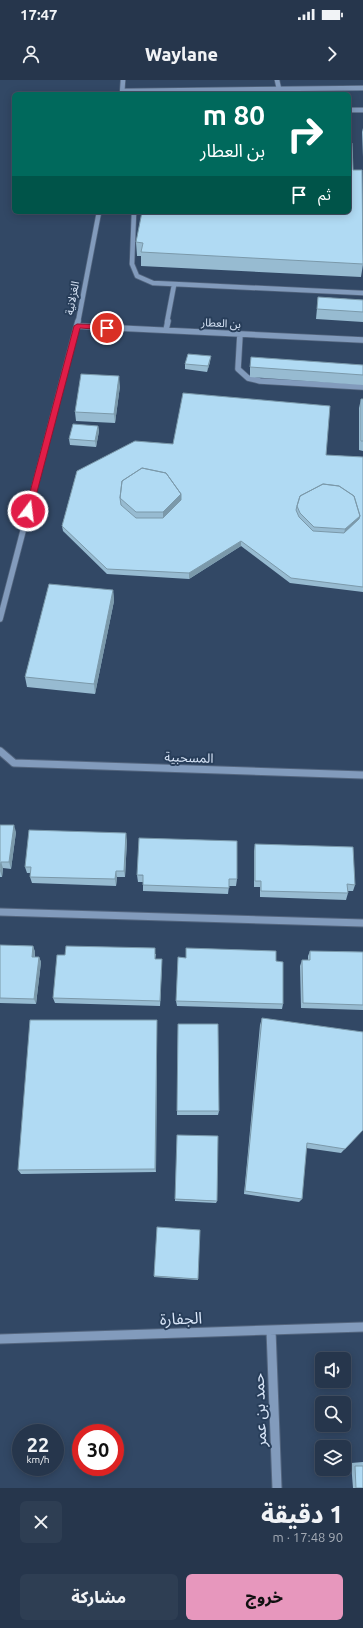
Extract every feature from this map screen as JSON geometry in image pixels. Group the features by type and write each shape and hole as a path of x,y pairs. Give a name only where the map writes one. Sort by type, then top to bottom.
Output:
{"street":[{"path":"123,80 122,92 363,88"},
{"path":"277,80 279,89"},
{"path":"351,110 363,110"},
{"name":"الغزلانية","path":"0,619 77,326 99,214"},
{"path":"134,214 132,264 133,270 144,280 153,283 174,285 363,293"},
{"path":"166,330 174,285"},
{"name":"بن العطار","path":"77,326 363,340"},
{"path":"240,334 238,369 241,374 246,377 260,381 363,387"},
{"name":"المسحبية","path":"0,750 14,763 363,776"},
{"path":"0,912 363,923"},
{"name":"الجفارة","path":"0,1340 363,1327"},
{"name":"حمد بن عمر","path":"271,1330 277,1488"}],"building":[{"path":"352,143 353,170 362,170 363,264 141,252 143,243 136,242 142,214 351,214"},
{"path":"318,297 363,300 363,312 317,309"},
{"path":"188,354 211,356 208,366 185,364"},
{"path":"251,357 363,365 363,375 250,367"},
{"path":"81,374 119,376 114,414 75,412"},
{"path":"183,393 330,406 326,455 363,457 363,587 291,578 241,541 189,573 107,569 62,526 77,471 135,441 173,444","holes":["142,468 166,473 181,494 181,500 163,518 136,518 121,505 120,498 122,481","323,484 339,486 354,496 360,516 359,519 344,533 313,531 299,517 296,510 300,496"]},
{"path":"361,399 363,399 363,441 361,441"},
{"path":"73,424 98,426 95,441 69,439"},
{"path":"142,468 166,473 181,494 163,512 136,512 120,498 122,481"},
{"path":"323,484 339,486 354,496 360,516 345,529 314,527 300,513 297,506 300,496"},
{"path":"49,584 113,590 94,684 25,677"},
{"path":"0,825 14,825 9,862 1,862 0,868"},
{"path":"29,830 126,833 124,871 116,871 115,879 30,877 31,867 25,867"},
{"path":"139,838 237,841 237,879 229,879 229,888 143,885 143,875 137,875"},
{"path":"255,844 353,847 355,885 347,884 348,893 261,891 261,881 255,881"},
{"path":"0,945 33,946 32,957 39,957 34,999 0,998"},
{"path":"66,946 155,948 155,959 162,959 160,1001 53,998 57,955 65,955"},
{"path":"186,948 276,951 276,961 283,962 283,1004 176,1001 178,957 186,958"},
{"path":"310,951 363,952 363,1005 303,1003 302,960 310,960"},
{"path":"262,1018 363,1032 363,1130 345,1149 307,1143 302,1199 245,1191"},
{"path":"30,1020 157,1020 155,1169 18,1170"},
{"path":"178,1024 218,1024 219,1111 177,1111"},
{"path":"177,1135 218,1136 217,1201 175,1199"},
{"path":"157,1227 200,1230 198,1279 154,1276"},
{"path":"355,1466 363,1466 363,1488 356,1488"}],"route":[{"path":"28,511 77,326 107,328"}]}
